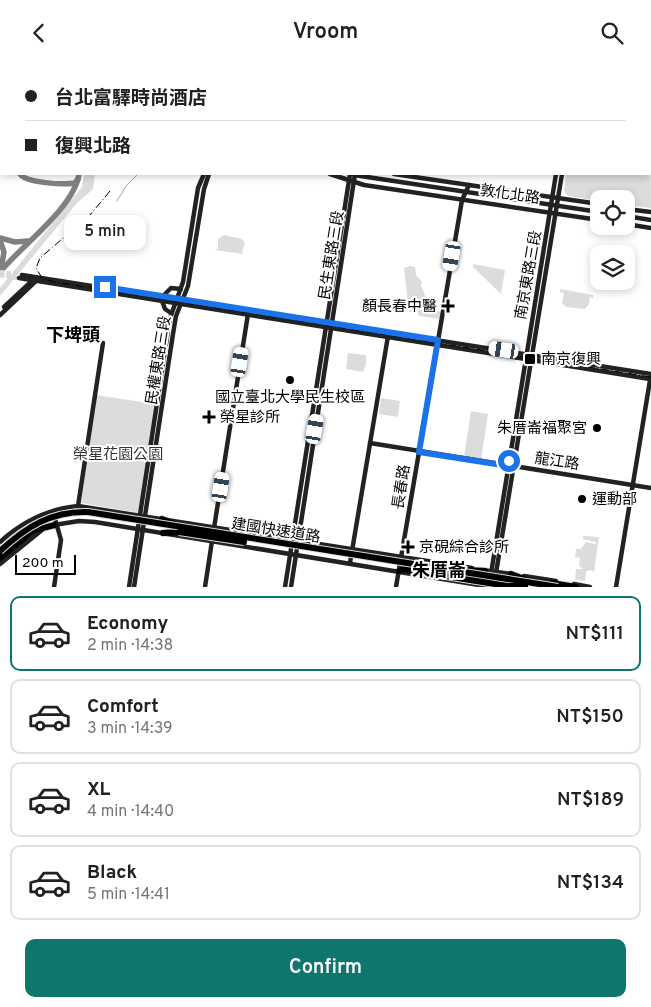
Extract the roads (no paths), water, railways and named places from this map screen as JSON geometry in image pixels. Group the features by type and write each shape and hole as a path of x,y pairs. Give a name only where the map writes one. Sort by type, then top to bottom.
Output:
{"highway":[{"name":"建國快速道路","path":"0,554 23,531 39,521 58,514 78,512 529,586"},
{"path":"162,519 179,529 282,545"},
{"path":"0,554 34,530 56,525"},
{"path":"163,533 179,529"},
{"name":"建國快速道路","path":"282,545 558,587"},
{"path":"389,560 491,572"},
{"path":"399,571 404,569 507,586 529,586"},
{"path":"511,574 525,579 576,587"}],"street":[{"name":"民權東路三段","path":"143,516 171,313 181,289 198,188 204,175"},
{"name":"民權東路三段","path":"141,530 177,313 184,303 204,189 209,175"},
{"name":"敦化北路","path":"333,175 352,182 397,190 590,219"},
{"name":"民生東路三段","path":"293,554 352,175"},
{"name":"敦化北路","path":"358,175 590,211"},
{"name":"敦化北路","path":"400,175 590,204"},
{"path":"556,175 556,198"},
{"path":"556,198 562,175"},
{"path":"420,178 420,185"},
{"path":"397,190 398,182"},
{"name":"長春路","path":"396,587 462,200 469,185"},
{"name":"南京東路三段","path":"491,587 491,572 511,466 556,198"},
{"path":"635,210 651,212"},
{"path":"635,217 651,220"},
{"path":"635,225 651,228"},
{"path":"21,276 529,356 651,378 617,587"},
{"path":"0,311 36,279"},
{"path":"0,315 36,279"},
{"path":"162,299 169,289 181,289"},
{"path":"162,299 165,309 171,313"},
{"path":"205,587 248,312"},
{"path":"330,325 388,336 438,342"},
{"path":"350,563 388,336"},
{"path":"78,506 103,343"},
{"name":"龍江路","path":"370,443 651,488"},
{"path":"0,542 27,520 52,510 78,506 590,587"},
{"path":"52,510 62,540 54,587"},
{"path":"0,563 35,534 56,525 79,521 491,587"},
{"path":"129,587 141,530"},
{"path":"134,587 141,530"},
{"path":"285,587 293,554"},
{"path":"290,587 293,554"}],"waterway":[{"path":"117,201 126,186 137,175"}],"tunnel":[{"path":"0,272 22,275"},
{"path":"0,275 19,278"}],"railway":[{"path":"110,191 90,215 40,258 36,268 42,278 54,282 651,377"}],"place":[{"name":"顏長春中醫","path":"448,306"},
{"name":"南京復興","path":"530,359"},
{"name":"國立臺北大學民生校區","path":"290,380"},
{"name":"榮星診所","path":"209,417"},
{"name":"朱厝崙福聚宮","path":"597,428"},
{"name":"運動部","path":"582,499"},
{"name":"京硯綜合診所","path":"408,547"}],"district":[{"name":"下埤頭","path":"73,335"},
{"name":"朱厝崙","path":"439,570"}],"park label":[{"name":"榮星花園公園","path":"118,454"}]}
